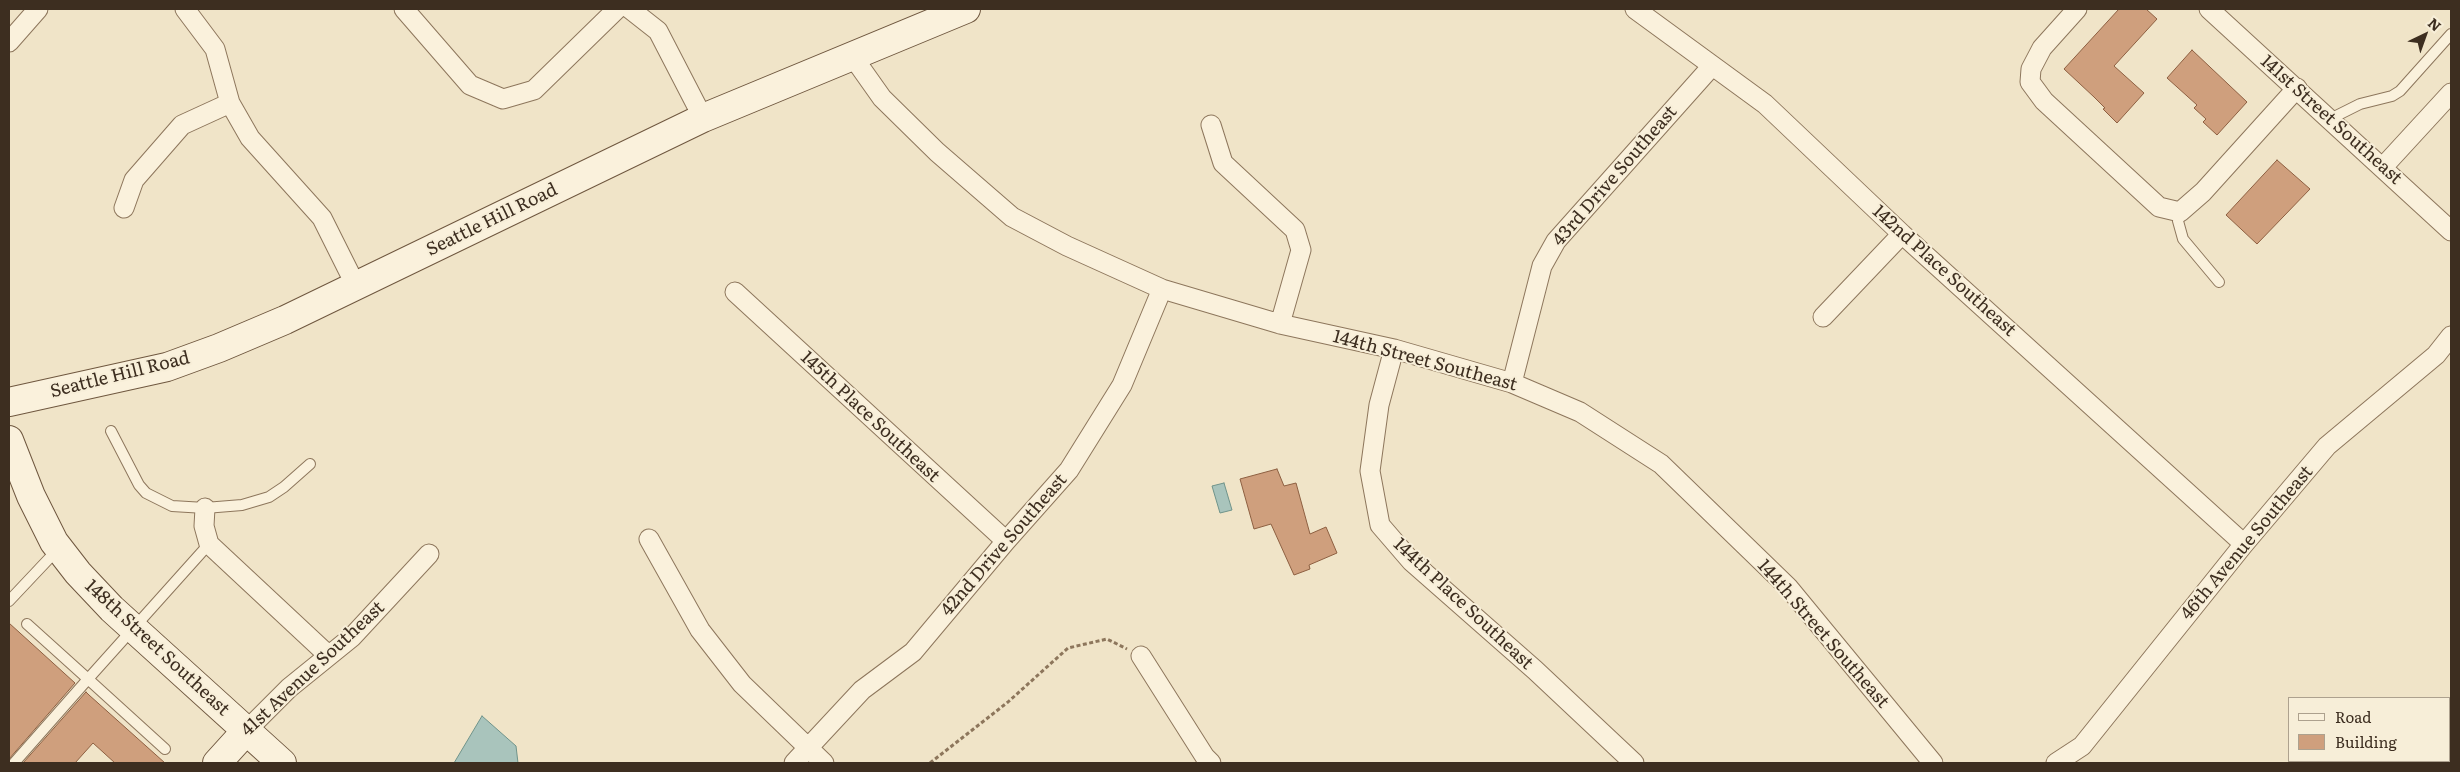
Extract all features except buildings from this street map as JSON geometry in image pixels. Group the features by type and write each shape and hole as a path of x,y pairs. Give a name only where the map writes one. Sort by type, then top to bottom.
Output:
{"main road":[{"name":"Seattle Hill Road","path":"9,402 167,367 268,327 703,118 966,9"},
{"name":"148th Street Southeast","path":"9,440 32,496 59,548 78,573 133,629 282,763"},
{"name":"41st Avenue Southeast","path":"217,763 246,731"}],"street":[{"path":"9,42 38,9"},
{"path":"185,9 215,49 230,104 250,138 322,218 356,286"},
{"path":"404,9 470,85 503,99 534,90 617,9"},
{"path":"630,9 658,32 703,118"},
{"name":"142nd Place Southeast","path":"1635,9 1765,104 1902,234 2244,544"},
{"path":"2077,9 2042,48 2031,69 2030,82 2044,101 2159,207 2180,212 2203,192 2297,88"},
{"name":"141st Street Southeast","path":"2209,9 2383,167 2451,232"},
{"name":"144th Street Southeast","path":"853,57 882,98 936,152 1012,217 1066,246 1162,290 1280,324 1394,350 1512,383 1580,412 1661,464 1788,587 1934,763"},
{"name":"43rd Drive Southeast","path":"1512,383 1542,266 1556,240 1712,66"},
{"path":"2383,167 2451,93"},
{"path":"124,208 134,180 182,125 230,104"},
{"path":"1211,125 1223,163 1295,230 1301,250 1280,324"},
{"path":"1823,317 1902,234"},
{"name":"42nd Drive Southeast","path":"794,763 862,690 913,652 1006,541 1069,470 1122,385 1162,290"},
{"name":"145th Place Southeast","path":"735,292 1006,541"},
{"name":"46th Avenue Southeast","path":"2056,763 2082,746 2244,544 2327,446 2436,355 2451,336"},
{"name":"144th Place Southeast","path":"1394,350 1379,405 1370,471 1380,525 1411,561 1535,670 1634,763"},
{"path":"205,508 204,526 209,544 328,655"},
{"path":"649,539 700,630 742,684 824,763"},
{"name":"41st Avenue Southeast","path":"246,731 289,688 352,637 428,554"},
{"path":"1140,656 1205,757 1212,763"}],"lane":[{"path":"2330,119 2360,104 2392,96 2400,90 2451,34"},
{"path":"2180,212 2178,221 2183,239 2219,282"},
{"path":"111,431 139,485 146,493 172,506 205,508 242,505 269,498 310,464"},
{"path":"14,763 209,544"},
{"path":"9,601 59,548"},
{"path":"27,624 165,749"}],"path":[{"path":"930,763 1008,702 1068,648 1107,639 1140,656"}],"water":[{"path":"1224,483 1232,510 1220,513 1212,486"},
{"path":"482,716 516,746 518,763 454,763"}]}
